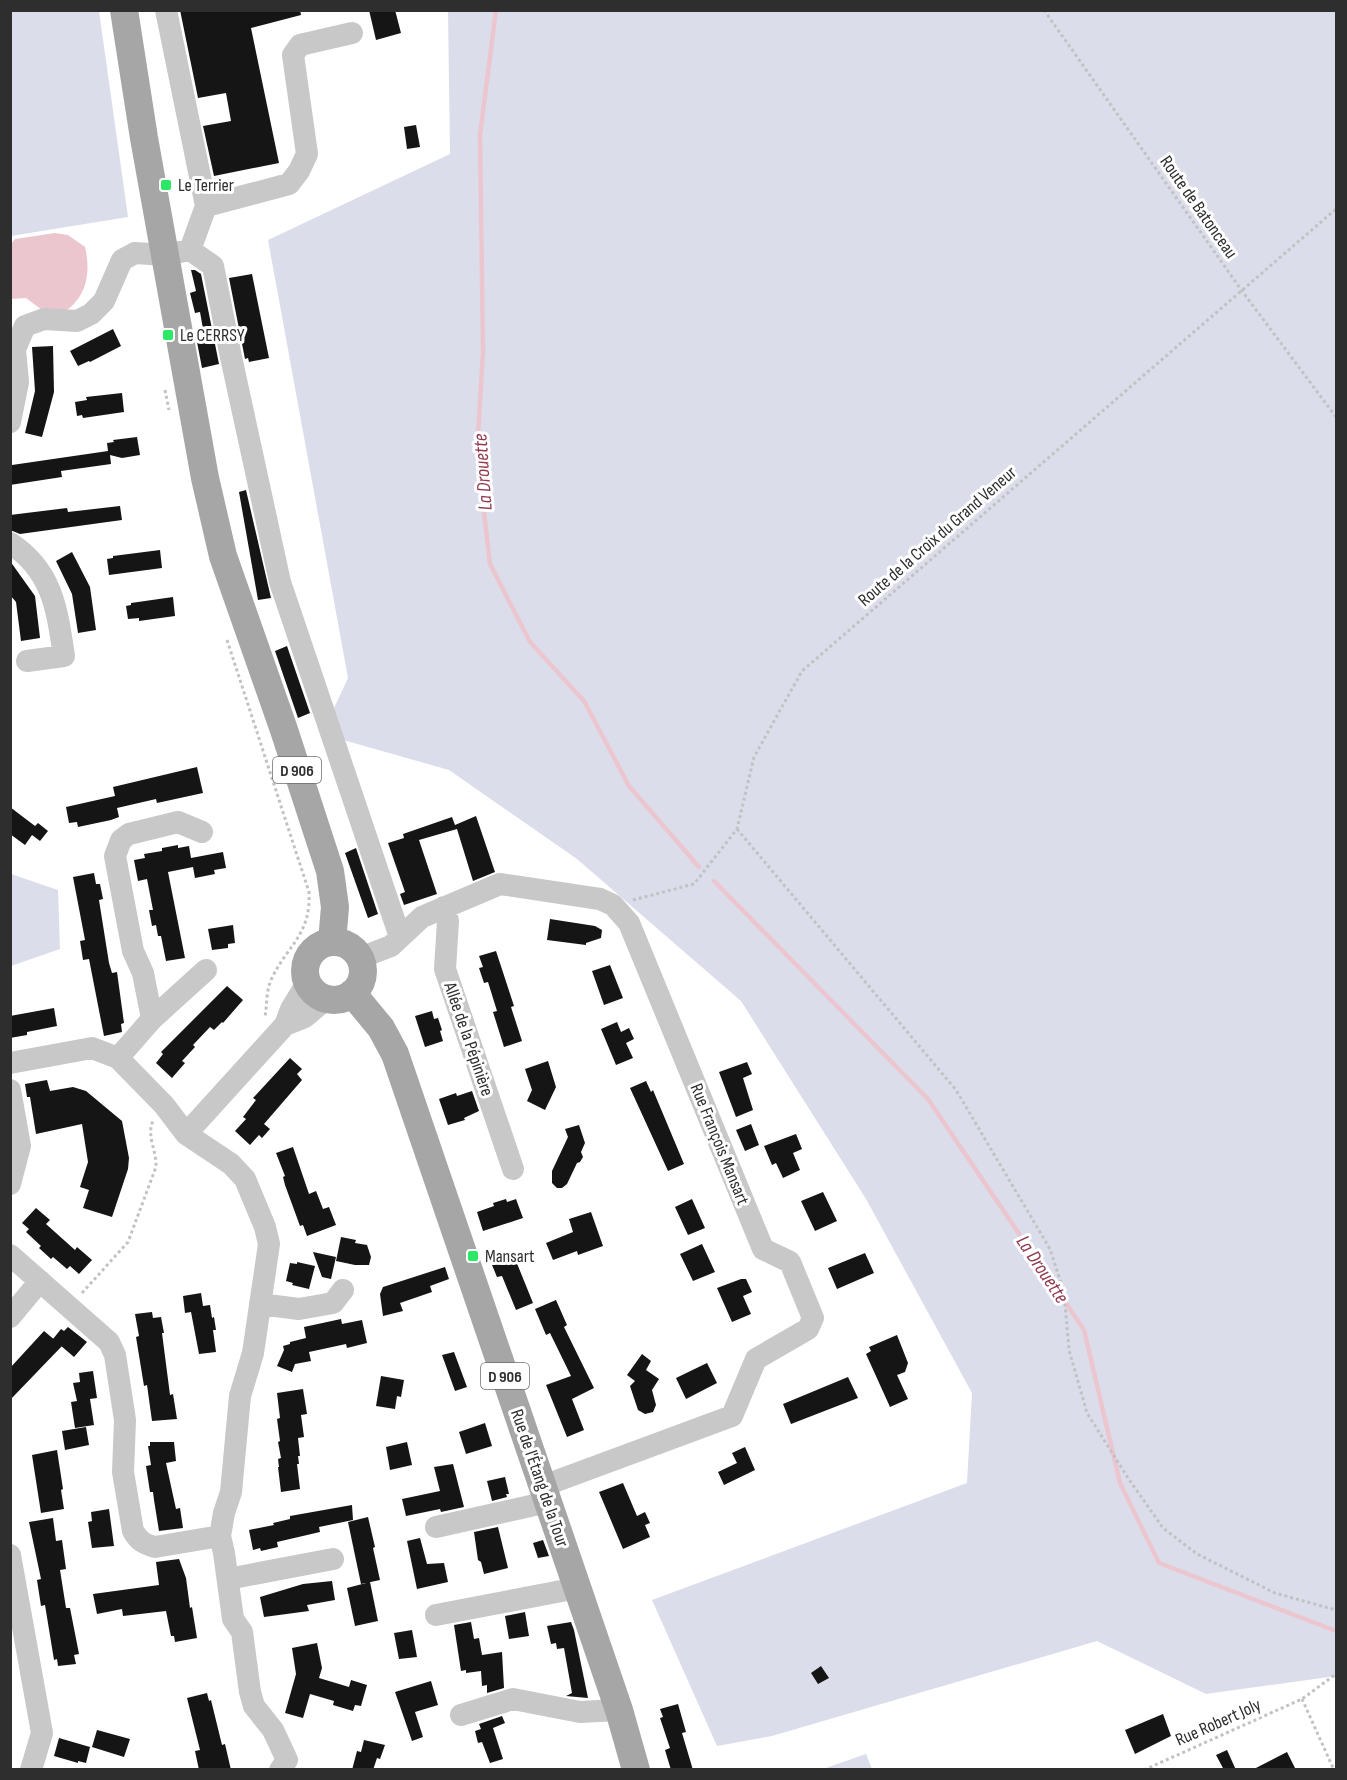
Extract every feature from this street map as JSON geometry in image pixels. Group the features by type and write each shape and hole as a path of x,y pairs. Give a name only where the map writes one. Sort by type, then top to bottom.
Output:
{"main road":[{"name":"D 906","path":"124,10 177,253 205,478 223,556 330,871 335,907 332,942"},
{"path":"332,942 349,946 360,958 362,977 358,986 329,991 305,974 309,956 315,949 332,942"},
{"name":"Rue de l'Étang de la Tour","path":"329,991 381,1028 395,1054 578,1588 619,1710 636,1770"}],"street":[{"path":"166,10 206,206 177,253"},
{"path":"206,206 289,184 299,171 307,154 293,55 300,45 352,33"},
{"path":"10,422 18,382 15,349 25,326 44,319 77,321 91,314 104,301 122,260 135,253 177,253 213,266 280,582 400,938"},
{"path":"10,543 40,569 52,594 64,656 27,661"},
{"path":"152,1019 143,973 133,951 115,856 121,840 129,834 178,822 202,832"},
{"path":"360,958 391,946 422,917 500,884 600,899 613,905"},
{"name":"Rue François Mansart","path":"436,1527 545,1494 732,1416 756,1359 808,1329 813,1318 790,1262 763,1249 629,923 613,905"},
{"name":"Allée de la Pépinière","path":"444,907 448,921 445,969 513,1169"},
{"path":"118,1058 152,1019 206,970"},
{"path":"186,1134 275,1023 291,1009 329,991"},
{"path":"10,1063 92,1048 118,1058 164,1105 186,1134 231,1164 245,1179 265,1227 269,1244 253,1353 240,1396 231,1492 220,1536 233,1618 242,1632 254,1706 273,1730 288,1766"},
{"path":"10,1090 20,1146 10,1184"},
{"path":"10,1255 109,1342 115,1355 125,1420 123,1472 133,1531 138,1539 144,1545 155,1547 220,1536"},
{"path":"10,1317 40,1281"},
{"path":"260,1304 299,1310 333,1303 343,1290"},
{"path":"10,1555 42,1733 31,1770"},
{"path":"228,1579 334,1559"},
{"path":"436,1615 578,1588"},
{"path":"461,1715 513,1700 580,1712 619,1710"}],"path":[{"name":"Route de Batonceau","path":"1044,10 1242,291 1336,417"},
{"name":"Route de la Croix du Grand Veneur","path":"613,905 694,884 737,829 754,757 802,671 1336,209"},
{"path":"737,829 956,1090 1050,1248 1064,1292 1069,1350 1087,1413 1163,1528 1197,1554 1275,1593 1336,1610"},
{"path":"267,1010 275,1023"},
{"path":"72,1292 84,1294 128,1242 156,1167 157,1157 151,1125 156,1114 164,1105"},
{"name":"Rue Robert Joly","path":"1144,1770 1302,1699 1336,1674"},
{"path":"1302,1699 1334,1770"}],"shaded area":[{"path":"11,10 99,11 128,217 11,236"},
{"path":"448,11 1336,11 1336,1676 1206,1694 1097,1641 772,1736 717,1746 652,1600 967,1483 972,1393 866,1199 741,1001 577,859 449,770 322,734 348,678 268,240 450,154"},
{"path":"55,233 68,235 85,247 87,256 87,275 82,291 72,306 64,312 42,310 26,298 11,299 11,244 15,239"},
{"path":"11,874 58,890 60,949 11,966"},
{"path":"866,1754 872,1769 823,1769"}],"building":[{"path":"180,10 300,10 301,15 251,28 279,163 214,176 203,126 231,121 226,93 198,98"},
{"path":"369,10 395,10 401,33 376,40"},
{"path":"416,125 420,147 407,149 404,127"},
{"path":"191,270 201,274 219,364 202,368 197,342 205,340 200,312 195,313 190,293 196,291"},
{"path":"252,274 269,358 249,362 248,358 245,359 229,278"},
{"path":"113,329 121,346 78,366 70,351"},
{"path":"53,346 54,392 42,437 25,433 35,391 32,347"},
{"path":"122,393 124,412 83,418 82,415 77,416 75,402 87,400 86,397"},
{"path":"137,437 140,455 122,458 110,455 111,464 61,471 62,477 10,485 12,465 108,451 107,443 114,442 113,440"},
{"path":"246,490 271,598 258,600 239,492"},
{"path":"120,506 122,520 20,534 10,530 10,515 67,508 68,512"},
{"path":"160,550 162,568 109,575 107,559 113,556"},
{"path":"72,552 90,587 96,630 78,633 72,594 56,561"},
{"path":"10,561 35,596 40,638 21,641 16,602 10,595"},
{"path":"173,597 175,616 139,621 139,618 128,619 126,606 131,603"},
{"path":"287,646 310,713 298,718 275,651"},
{"path":"197,767 203,793 157,803 156,799 117,808 119,817 111,820 78,827 77,822 69,823 66,807 115,796 113,787"},
{"path":"10,807 35,826 38,823 48,831 40,841 32,835 25,845 10,834"},
{"path":"476,816 495,872 473,881 457,829 419,840 437,894 404,905 400,894 405,892 388,843 404,838 403,834 452,817 455,825"},
{"path":"178,845 178,848 189,846 191,858 223,852 226,868 214,870 215,874 195,878 193,867 168,872 185,958 166,961 161,936 158,936 156,925 152,926 149,910 153,910 147,879 138,881 134,860 145,858 144,854"},
{"path":"356,848 378,914 368,918 345,853"},
{"path":"94,873 96,884 100,884 103,899 99,900 109,963 112,973 117,972 124,1023 121,1024 122,1032 104,1036 89,959 83,960 80,941 85,940 73,877"},
{"path":"550,919 595,926 602,930 601,938 586,943 586,945 547,940"},
{"path":"233,925 235,943 228,944 228,948 212,950 208,929"},
{"path":"496,951 514,1006 511,1007 522,1041 504,1047 493,1012 497,1011 488,982 484,983 479,968 483,967 479,956"},
{"path":"610,965 623,998 604,1005 592,971"},
{"path":"227,986 243,1000 223,1023 214,1030 210,1027 193,1045 195,1047 182,1061 185,1063 172,1078 156,1063 163,1054 161,1052"},
{"path":"54,1008 57,1026 10,1038 10,1016"},
{"path":"432,1011 434,1019 438,1018 443,1041 425,1047 415,1016"},
{"path":"617,1022 621,1032 629,1028 634,1039 626,1043 633,1058 616,1065 601,1029"},
{"path":"290,1058 302,1069 297,1074 302,1080 264,1124 270,1129 262,1138 259,1135 250,1145 235,1131 246,1119 243,1117 256,1100 253,1098"},
{"path":"548,1061 556,1087 545,1110 527,1101 532,1090 525,1069"},
{"path":"747,1062 752,1074 743,1078 753,1110 736,1117 719,1072"},
{"path":"47,1080 50,1091 73,1087 86,1091 122,1121 129,1158 128,1169 112,1217 83,1208 89,1190 80,1187 88,1162 82,1124 36,1134 30,1097 27,1097 25,1084"},
{"path":"646,1081 651,1092 653,1090 684,1164 668,1171 630,1088"},
{"path":"472,1091 479,1111 464,1118 465,1120 448,1125 439,1099 456,1093 457,1096"},
{"path":"751,1124 759,1145 745,1151 736,1130"},
{"path":"579,1125 585,1143 581,1152 583,1157 577,1163 567,1184 562,1188 557,1188 552,1183 552,1171 568,1137 565,1129"},
{"path":"796,1134 802,1149 793,1153 800,1170 783,1178 776,1163 772,1165 764,1146"},
{"path":"293,1147 309,1194 316,1191 323,1209 329,1207 336,1225 307,1236 303,1225 300,1226 276,1153"},
{"path":"823,1192 837,1221 815,1231 801,1201"},
{"path":"506,1199 507,1202 516,1199 523,1218 483,1231 477,1212"},
{"path":"692,1199 705,1228 688,1235 675,1207"},
{"path":"36,1208 50,1220 46,1224 75,1250 77,1247 92,1260 79,1274 70,1266 67,1269 53,1257 51,1259 26,1232 29,1229 22,1223"},
{"path":"591,1212 603,1246 578,1255 577,1251 553,1260 546,1243 573,1232 569,1219"},
{"path":"341,1237 367,1245 371,1257 369,1265 336,1261"},
{"path":"702,1244 715,1272 693,1281 680,1254"},
{"path":"313,1252 336,1257 331,1279 322,1277"},
{"path":"865,1253 874,1273 837,1289 828,1268"},
{"path":"514,1256 533,1303 516,1310 502,1276 497,1277 492,1265"},
{"path":"297,1262 315,1266 309,1289 292,1285 293,1283 286,1281 290,1263 297,1264"},
{"path":"445,1267 449,1279 430,1286 432,1292 400,1303 403,1311 383,1316 380,1294 383,1287"},
{"path":"746,1279 752,1292 743,1296 751,1314 732,1322 717,1288"},
{"path":"201,1293 203,1306 210,1305 212,1318 214,1317 216,1352 199,1354 191,1312 185,1313 183,1296"},
{"path":"556,1300 567,1325 564,1327 594,1388 572,1399 584,1430 567,1437 546,1385 571,1376 550,1333 546,1335 535,1309"},
{"path":"152,1312 153,1318 161,1317 170,1395 173,1394 177,1419 152,1421 147,1385 144,1386 136,1337 139,1336 135,1314"},
{"path":"341,1319 342,1324 362,1320 367,1343 347,1348 346,1344 309,1352 311,1361 295,1364 292,1372 277,1366 284,1350 283,1346 306,1338 304,1327"},
{"path":"68,1327 87,1342 74,1357 53,1339 61,1329 64,1331"},
{"path":"44,1331 62,1346 10,1400 10,1368"},
{"path":"897,1335 908,1363 905,1372 897,1375 908,1399 890,1407 866,1354 871,1351 869,1347"},
{"path":"454,1352 467,1387 455,1391 442,1355"},
{"path":"642,1354 651,1361 646,1370 659,1379 652,1390 656,1405 653,1412 645,1414 638,1410 630,1386 635,1381 627,1375"},
{"path":"707,1363 717,1383 686,1399 676,1378"},
{"path":"93,1371 97,1398 90,1399 94,1425 75,1428 71,1402 77,1401 73,1383 80,1382 79,1373"},
{"path":"381,1376 404,1380 401,1397 397,1396 395,1409 376,1406"},
{"path":"848,1377 858,1398 791,1424 783,1404"},
{"path":"303,1389 307,1414 301,1415 304,1437 298,1438 300,1456 298,1456 299,1464 297,1464 300,1489 281,1492 278,1459 281,1458 277,1419 280,1418 277,1393"},
{"path":"485,1423 492,1446 466,1454 459,1432"},
{"path":"86,1427 89,1445 65,1450 62,1431"},
{"path":"150,1442 174,1442 176,1461 166,1463 176,1509 180,1508 183,1528 159,1531 146,1466 151,1465 148,1446"},
{"path":"407,1442 412,1465 390,1470 386,1447"},
{"path":"745,1447 755,1470 724,1485 718,1472 737,1463 732,1453"},
{"path":"57,1450 64,1509 41,1513 32,1455"},
{"path":"453,1464 464,1507 406,1516 402,1499 440,1491 434,1467"},
{"path":"505,1477 509,1494 506,1494 507,1497 492,1501 487,1481"},
{"path":"623,1483 637,1516 645,1512 650,1523 645,1525 650,1537 623,1549 599,1492"},
{"path":"352,1505 353,1520 319,1527 320,1532 277,1542 278,1547 261,1551 260,1548 253,1550 249,1530 274,1525 273,1523 290,1519 290,1516"},
{"path":"109,1509 114,1546 92,1548 88,1522 92,1521 91,1512"},
{"path":"368,1517 380,1580 361,1584 348,1522"},
{"path":"53,1518 56,1541 62,1540 66,1569 60,1570 66,1608 70,1608 79,1654 74,1655 76,1664 58,1666 57,1659 54,1660 45,1605 41,1606 37,1580 41,1579 29,1522"},
{"path":"498,1527 508,1568 484,1574 481,1562 478,1560 474,1532"},
{"path":"420,1538 427,1564 444,1563 448,1582 417,1589 407,1541"},
{"path":"543,1540 549,1556 538,1558 533,1543"},
{"path":"179,1559 186,1578 197,1638 175,1642 174,1636 171,1636 166,1611 123,1616 122,1609 97,1614 93,1594 159,1585 156,1562"},
{"path":"332,1581 335,1600 307,1605 309,1611 264,1617 260,1597 303,1584"},
{"path":"370,1582 378,1621 355,1626 347,1588"},
{"path":"525,1612 529,1636 509,1639 505,1616"},
{"path":"471,1622 474,1639 479,1638 482,1655 502,1652 504,1688 487,1693 487,1685 482,1686 481,1671 466,1673 466,1670 461,1671 454,1625"},
{"path":"571,1622 588,1698 566,1696 572,1693 564,1648 557,1649 556,1643 551,1644 547,1626"},
{"path":"412,1630 417,1657 399,1659 394,1633"},
{"path":"317,1643 322,1668 319,1678 349,1687 351,1680 367,1685 361,1706 355,1705 353,1711 333,1705 334,1701 310,1694 303,1718 285,1713 296,1674 292,1648"},
{"path":"821,1666 829,1678 818,1684 811,1673"},
{"path":"431,1681 438,1705 415,1712 423,1737 412,1741 395,1692"},
{"path":"207,1693 209,1701 211,1700 222,1745 225,1744 231,1770 199,1770 195,1751 200,1750 187,1698"},
{"path":"678,1704 686,1732 682,1733 693,1770 671,1770 665,1750 670,1748 660,1718 663,1717 660,1709"},
{"path":"1163,1714 1171,1736 1135,1754 1125,1730"},
{"path":"502,1716 505,1723 493,1728 503,1759 490,1763 482,1742 478,1743 475,1731 481,1729 479,1724"},
{"path":"97,1730 130,1739 124,1757 92,1747"},
{"path":"59,1738 90,1747 86,1763 54,1756"},
{"path":"364,1740 385,1745 380,1759 377,1758 373,1770 352,1770 357,1751 361,1752"},
{"path":"1227,1750 1236,1770 1224,1770 1216,1755"},
{"path":"1287,1752 1296,1770 1252,1770"}],"waterway":[{"name":"La Drouette","path":"496,10 480,135 483,352 477,452 490,564 530,642 584,701 629,786 699,867"},
{"name":"La Drouette","path":"714,881 928,1099 1084,1330 1120,1483 1159,1563 1336,1631"}],"place":[{"name":"Le Terrier","path":"166,185"},
{"name":"Le CERRSY","path":"168,335"},
{"name":"Mansart","path":"473,1256"}]}
